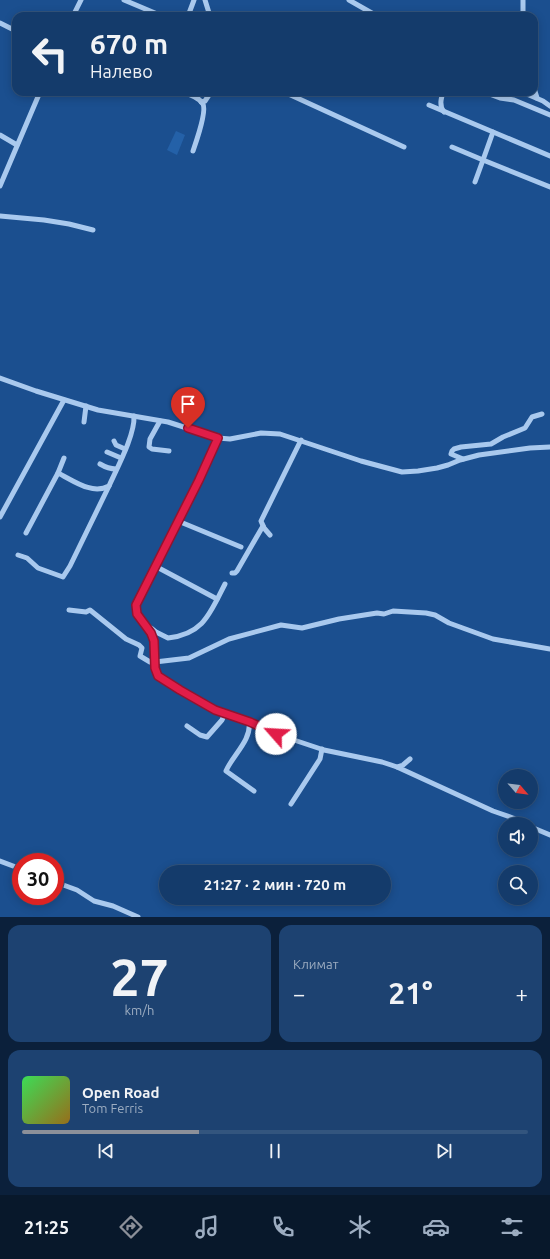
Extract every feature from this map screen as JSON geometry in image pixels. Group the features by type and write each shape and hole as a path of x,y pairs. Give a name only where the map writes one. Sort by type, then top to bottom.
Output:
{"street":[{"path":"75,12 81,0"},
{"path":"124,0 152,12"},
{"path":"190,12 194,0"},
{"path":"205,0 209,12"},
{"path":"349,0 370,12"},
{"path":"523,0 523,12"},
{"path":"0,23 12,29"},
{"path":"0,186 38,96"},
{"path":"192,96 201,102 204,108 193,151"},
{"path":"201,102 205,101 208,96"},
{"path":"293,96 404,147"},
{"path":"442,96 441,108 444,112"},
{"path":"495,96 514,100 550,115"},
{"path":"532,96 550,106"},
{"path":"429,105 550,156"},
{"path":"475,182 494,132"},
{"path":"0,135 17,145"},
{"path":"452,147 550,187"},
{"path":"0,216 44,220 70,224 93,230"},
{"path":"0,378 64,400 107,412 160,420 177,424 218,438 274,433 302,440 360,461 402,472 448,466 463,459 550,446"},
{"path":"0,517 64,400"},
{"path":"84,422 86,406"},
{"path":"463,459 451,454 452,451 461,447 491,444 503,437 525,428 532,417 542,414"},
{"path":"18,555 27,558 38,568 63,577 70,566 109,486 125,449 134,422 134,416"},
{"path":"160,420 150,439 149,447 152,449 170,451"},
{"path":"218,438 136,605 137,614 148,629 154,641 155,662 157,673 160,678 200,702 276,734 322,749 382,762 397,767 493,811 510,817"},
{"path":"270,535 263,526 261,521 262,518 302,440"},
{"path":"114,442 116,445 125,449"},
{"path":"107,452 121,458"},
{"path":"26,533 58,473 64,458"},
{"path":"100,464 116,469"},
{"path":"58,473 94,490 104,489 109,486"},
{"path":"178,521 241,547"},
{"path":"232,573 237,571 263,526"},
{"path":"156,566 217,599"},
{"path":"148,629 151,628 168,638 190,633 208,618 225,584"},
{"path":"69,610 86,612 90,610 126,639 139,644 142,648 140,656 150,662 189,658 229,639 281,625 302,628 339,619 377,613 384,614 394,611 435,615 449,623 493,639 550,649"},
{"path":"187,726 200,735 207,737 222,720 225,713"},
{"path":"249,722 250,729 245,740 226,771 254,791"},
{"path":"291,804 320,759 322,749"},
{"path":"397,767 410,759"},
{"path":"538,830 550,835"},
{"path":"0,861 12,866"},
{"path":"64,885 77,890 94,901 113,906 138,917"}],"shaded area":[{"path":"176,131 185,135 177,155 167,150"}],"route":[{"path":"188,428 218,438 205,468 136,605 137,614 151,633 154,641 155,668 158,676 215,710 250,722 276,734"}]}
